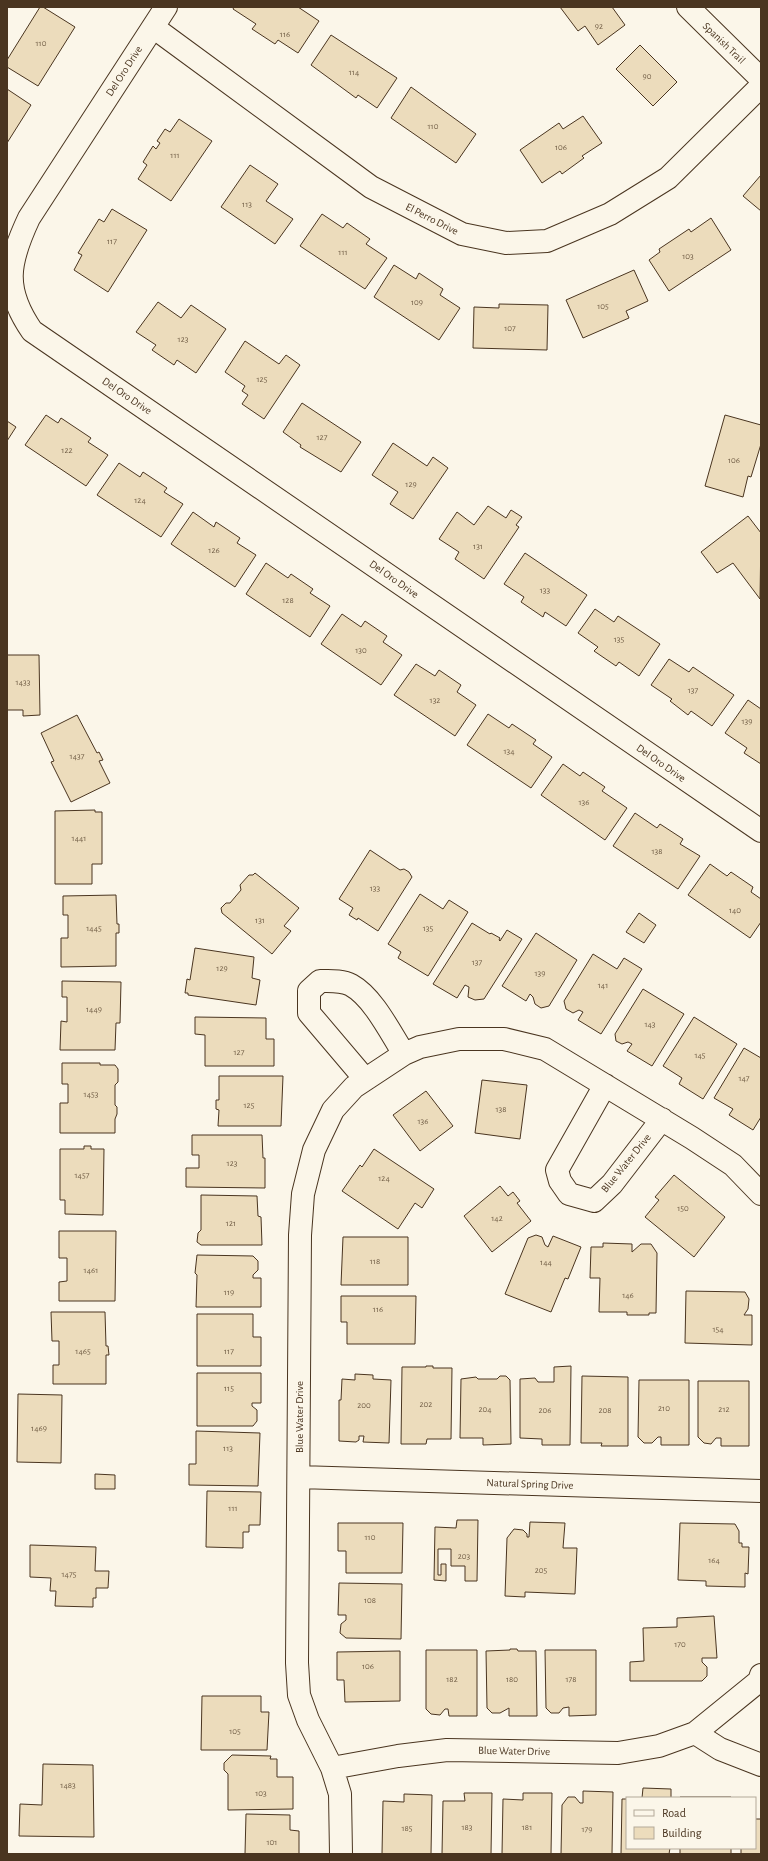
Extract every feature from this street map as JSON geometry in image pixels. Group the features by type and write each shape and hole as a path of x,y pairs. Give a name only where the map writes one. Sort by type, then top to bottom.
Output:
{"street":[{"name":"Del Oro Drive","path":"166,7 29,218 18,241 10,260 12,291 21,314 18,327 32,331 761,831"},
{"name":"Spanish Trail","path":"688,7 761,79"},
{"name":"El Perro Drive","path":"153,27 371,187 462,234 506,244 548,241 610,214 668,178 761,86"},
{"path":"365,1079 309,1013 309,991 320,981 337,981 350,984 366,995 404,1054"},
{"name":"Blue Water Drive","path":"341,1854 340,1794 332,1768 308,1720 299,1695 298,1663 300,1235 303,1194 314,1150 333,1110 354,1087 365,1079 404,1054 420,1047 459,1038 504,1039 545,1049 662,1119 733,1165 761,1194"},
{"name":"Blue Water Drive","path":"605,1085 557,1170 560,1181 569,1194 594,1201 612,1184 662,1119"},
{"name":"Natural Spring Drive","path":"299,1478 761,1491"},
{"name":"Blue Water Drive","path":"332,1768 398,1756 447,1750 618,1753 660,1746 695,1733 760,1680"},
{"path":"695,1733 720,1749 761,1765"}],"building":[{"path":"40,7 43,7 75,27 38,86 7,67 7,60"},
{"path":"234,7 298,7 319,21 298,53 278,40 275,44 252,29 256,24 233,9"},
{"path":"560,7 612,7 625,25 598,45 585,26 578,31"},
{"path":"331,35 397,78 377,108 358,95 356,98 311,65"},
{"path":"640,45 677,82 653,106 616,69"},
{"path":"411,87 476,134 456,163 391,118"},
{"path":"7,89 31,105 7,143"},
{"path":"583,116 602,143 582,156 584,158 562,174 560,171 542,183 520,150 559,123 563,129"},
{"path":"179,119 212,141 171,201 138,179 147,165 143,162 153,146 156,149 160,143 157,141 165,129 170,132"},
{"path":"250,165 278,184 266,201 293,219 275,244 221,207"},
{"path":"761,175 761,211 743,196"},
{"path":"112,209 147,230 108,292 74,270 82,255 78,253 99,219 104,222"},
{"path":"322,214 343,228 347,223 370,239 366,244 387,258 365,289 300,246"},
{"path":"711,218 731,250 669,291 649,260 660,252 659,249 689,229 691,232"},
{"path":"394,265 416,279 419,273 443,289 440,295 460,308 439,340 374,297"},
{"path":"634,270 648,301 626,311 629,318 583,338 566,300"},
{"path":"158,302 181,318 191,305 226,329 196,373 177,360 174,365 152,350 156,345 136,332"},
{"path":"499,304 548,305 547,350 473,348 474,307 499,308"},
{"path":"245,341 279,364 286,355 300,365 264,419 242,404 248,395 242,391 245,386 225,372"},
{"path":"302,403 361,442 341,472 300,447 301,445 283,432"},
{"path":"46,415 58,423 61,418 91,438 88,442 108,455 86,486 25,445"},
{"path":"725,415 761,425 761,444 751,477 748,476 743,497 705,486"},
{"path":"7,421 16,427 7,441"},
{"path":"393,443 427,466 433,457 448,468 413,519 390,504 398,492 372,475"},
{"path":"119,463 140,477 143,472 167,488 164,492 183,504 161,537 97,495"},
{"path":"488,506 506,518 511,510 522,517 516,525 519,527 484,579 455,559 459,552 439,539 457,512 474,525"},
{"path":"193,512 214,527 216,522 240,538 237,543 256,555 235,587 171,544"},
{"path":"748,516 761,533 760,599 733,563 717,573 701,552"},
{"path":"525,553 587,595 566,626 545,612 543,617 521,602 524,597 504,584"},
{"path":"266,563 288,578 291,574 313,589 310,593 330,606 310,637 246,594"},
{"path":"595,609 614,622 618,616 660,644 639,676 619,662 616,666 594,651 598,647 578,633"},
{"path":"342,614 361,627 365,621 387,636 383,642 402,655 381,685 321,644"},
{"path":"7,655 39,655 40,715 23,716 23,710 7,710"},
{"path":"669,659 689,672 693,667 734,695 712,726 691,711 688,715 670,701 672,699 651,685"},
{"path":"416,664 435,676 439,670 461,685 457,692 476,705 455,736 394,695"},
{"path":"748,700 761,709 761,764 744,753 747,748 725,733"},
{"path":"488,714 509,728 512,724 536,740 533,744 552,757 531,788 467,745"},
{"path":"77,715 97,753 99,752 103,760 99,761 110,783 71,802 51,762 54,761 41,733"},
{"path":"563,764 580,776 583,772 605,787 602,791 627,808 605,840 541,795"},
{"path":"95,810 95,812 102,812 102,864 92,864 92,884 55,884 55,811"},
{"path":"635,813 657,828 660,824 683,839 680,844 700,856 678,889 613,846"},
{"path":"370,850 400,870 404,869 409,872 412,877 378,931 358,918 357,920 349,915 353,908 339,899"},
{"path":"710,864 727,876 731,872 753,887 751,892 761,899 761,922 750,938 688,895"},
{"path":"255,873 299,908 284,926 291,931 272,954 222,913 221,908 226,903 230,903 241,890 240,885 249,875 253,875"},
{"path":"420,894 443,909 449,900 468,912 428,976 398,958 401,952 388,944"},
{"path":"116,895 117,924 119,924 119,933 116,933 116,966 61,967 61,938 68,938 68,915 63,915 63,896"},
{"path":"639,913 656,925 644,943 626,932"},
{"path":"472,923 500,938 500,941 507,930 522,939 484,999 475,1000 468,997 469,987 465,985 457,998 433,984"},
{"path":"536,933 577,960 549,1006 541,1008 535,1004 533,997 530,994 526,1001 502,986"},
{"path":"195,948 254,957 252,978 260,980 256,1005 188,995 188,993 185,993 187,979 190,980"},
{"path":"593,954 617,969 624,958 642,969 601,1034 578,1020 583,1012 579,1010 573,1013 566,1009 564,1001"},
{"path":"62,981 121,982 120,1023 116,1023 115,1050 60,1050 61,1021 67,1022 67,997 62,997"},
{"path":"643,989 684,1014 652,1066 627,1051 632,1044 628,1042 622,1044 616,1041 615,1034"},
{"path":"195,1017 266,1018 266,1039 274,1039 274,1066 205,1066 205,1035 195,1034"},
{"path":"694,1017 737,1044 703,1099 679,1084 682,1078 663,1066"},
{"path":"744,1048 761,1058 761,1117 753,1130 729,1115 733,1109 714,1098"},
{"path":"62,1063 100,1063 100,1065 115,1065 118,1069 118,1082 115,1085 115,1105 117,1107 117,1114 115,1119 115,1133 60,1133 60,1103 68,1103 68,1084 62,1084"},
{"path":"219,1076 283,1076 281,1126 218,1126 219,1110 216,1109 216,1100 219,1100"},
{"path":"482,1080 527,1085 520,1139 475,1133"},
{"path":"426,1091 453,1126 420,1151 393,1115"},
{"path":"192,1135 262,1135 263,1158 265,1158 265,1188 186,1187 186,1168 199,1168 199,1155 192,1155"},
{"path":"84,1146 91,1146 91,1149 104,1149 103,1215 65,1214 65,1200 60,1200 60,1149 84,1149"},
{"path":"374,1149 434,1189 422,1208 415,1203 398,1229 342,1191 360,1165 362,1167"},
{"path":"674,1175 725,1217 694,1257 645,1217 659,1200 655,1197"},
{"path":"500,1186 508,1196 513,1192 520,1201 517,1203 531,1221 492,1252 464,1216"},
{"path":"201,1195 257,1196 258,1216 261,1217 262,1245 201,1245 197,1242 198,1233 201,1230"},
{"path":"59,1231 116,1231 115,1301 59,1301 59,1282 67,1281 67,1258 59,1258"},
{"path":"536,1235 542,1237 545,1245 548,1247 553,1236 581,1247 568,1279 565,1278 551,1312 505,1294 528,1238"},
{"path":"343,1237 408,1237 408,1285 341,1285"},
{"path":"603,1243 632,1244 632,1252 641,1244 651,1244 657,1253 656,1313 649,1313 649,1315 627,1315 627,1312 599,1312 600,1278 590,1278 591,1247 603,1247"},
{"path":"197,1255 253,1256 258,1261 258,1270 253,1275 253,1278 261,1278 261,1307 196,1307 197,1275 195,1273"},
{"path":"686,1291 745,1292 749,1299 748,1309 744,1315 752,1315 752,1345 685,1343"},
{"path":"341,1296 416,1296 415,1344 347,1344 347,1322 341,1322"},
{"path":"51,1312 105,1312 106,1346 108,1346 109,1355 106,1355 106,1384 53,1384 53,1365 59,1365 59,1341 52,1341"},
{"path":"197,1314 253,1314 253,1337 261,1337 261,1366 197,1366"},
{"path":"433,1366 433,1368 452,1368 451,1439 427,1439 426,1444 401,1444 402,1367"},
{"path":"571,1366 570,1445 542,1445 542,1439 520,1438 520,1379 535,1378 538,1382 554,1382 554,1367"},
{"path":"197,1373 261,1373 261,1403 252,1403 252,1406 257,1410 257,1421 253,1426 197,1426"},
{"path":"355,1374 373,1375 373,1379 391,1380 389,1443 363,1442 364,1436 359,1436 359,1440 356,1442 339,1441 339,1400 341,1400 342,1379 355,1380"},
{"path":"500,1376 506,1376 510,1380 511,1444 483,1445 483,1438 460,1438 461,1379 476,1377 478,1379 497,1379"},
{"path":"582,1376 628,1377 628,1446 601,1446 602,1443 581,1443"},
{"path":"639,1380 689,1380 689,1445 661,1445 661,1437 658,1437 652,1443 644,1443 638,1437"},
{"path":"698,1381 749,1381 749,1446 721,1446 721,1438 716,1438 711,1444 704,1443 698,1437"},
{"path":"18,1394 62,1395 61,1463 17,1462"},
{"path":"196,1431 260,1433 258,1486 189,1485 189,1464 196,1464"},
{"path":"95,1474 115,1475 115,1489 95,1489"},
{"path":"207,1491 261,1492 260,1525 249,1525 249,1532 243,1532 243,1548 206,1547"},
{"path":"457,1520 478,1520 477,1581 465,1581 465,1566 451,1566 451,1549 438,1549 438,1575 441,1575 441,1564 446,1564 446,1581 434,1580 435,1527 456,1528"},
{"path":"530,1522 565,1523 563,1548 577,1548 575,1594 525,1592 525,1597 505,1596 507,1538 514,1529 523,1530 527,1534 527,1537 529,1537"},
{"path":"338,1523 403,1523 402,1573 346,1573 346,1551 338,1551"},
{"path":"680,1523 735,1524 739,1531 739,1543 742,1543 742,1547 749,1547 748,1574 745,1573 745,1587 706,1586 706,1581 678,1580"},
{"path":"30,1545 96,1547 95,1571 109,1571 108,1588 96,1588 96,1598 93,1598 93,1607 55,1606 56,1591 50,1591 51,1578 30,1577"},
{"path":"339,1583 402,1584 401,1639 346,1638 340,1633 341,1624 346,1620 346,1615 338,1615"},
{"path":"714,1616 717,1658 702,1658 702,1662 707,1667 707,1676 702,1681 630,1681 630,1662 644,1661 643,1628 677,1627 677,1618"},
{"path":"517,1649 518,1651 536,1651 537,1716 509,1716 509,1708 500,1713 492,1713 487,1708 486,1651"},
{"path":"426,1650 477,1650 477,1716 449,1716 448,1709 445,1709 440,1715 431,1714 426,1709"},
{"path":"545,1650 596,1650 596,1715 569,1716 569,1707 563,1708 559,1713 551,1713 546,1708"},
{"path":"400,1651 400,1701 345,1702 344,1680 337,1680 337,1652"},
{"path":"202,1696 261,1696 261,1712 269,1712 267,1750 201,1750"},
{"path":"232,1755 271,1756 270,1759 277,1759 277,1777 293,1777 293,1809 228,1810 228,1774 224,1770 224,1763"},
{"path":"43,1764 93,1765 94,1837 19,1836 20,1804 42,1805"},
{"path":"643,1788 671,1789 671,1797 642,1797"},
{"path":"583,1791 613,1792 612,1854 561,1854 562,1805 568,1797 575,1797 580,1803 583,1803"},
{"path":"464,1793 492,1793 491,1854 442,1854 443,1801 465,1801"},
{"path":"523,1793 552,1793 551,1854 502,1854 503,1799 523,1800"},
{"path":"404,1794 432,1795 431,1854 382,1854 383,1801 404,1802"},
{"path":"622,1799 626,1799 626,1849 670,1849 669,1854 621,1854"},
{"path":"246,1814 290,1815 290,1830 299,1831 299,1854 245,1854"},
{"path":"756,1819 761,1819 761,1854 741,1854 741,1849 756,1849"},
{"path":"680,1849 731,1849 731,1854 680,1854"}]}
